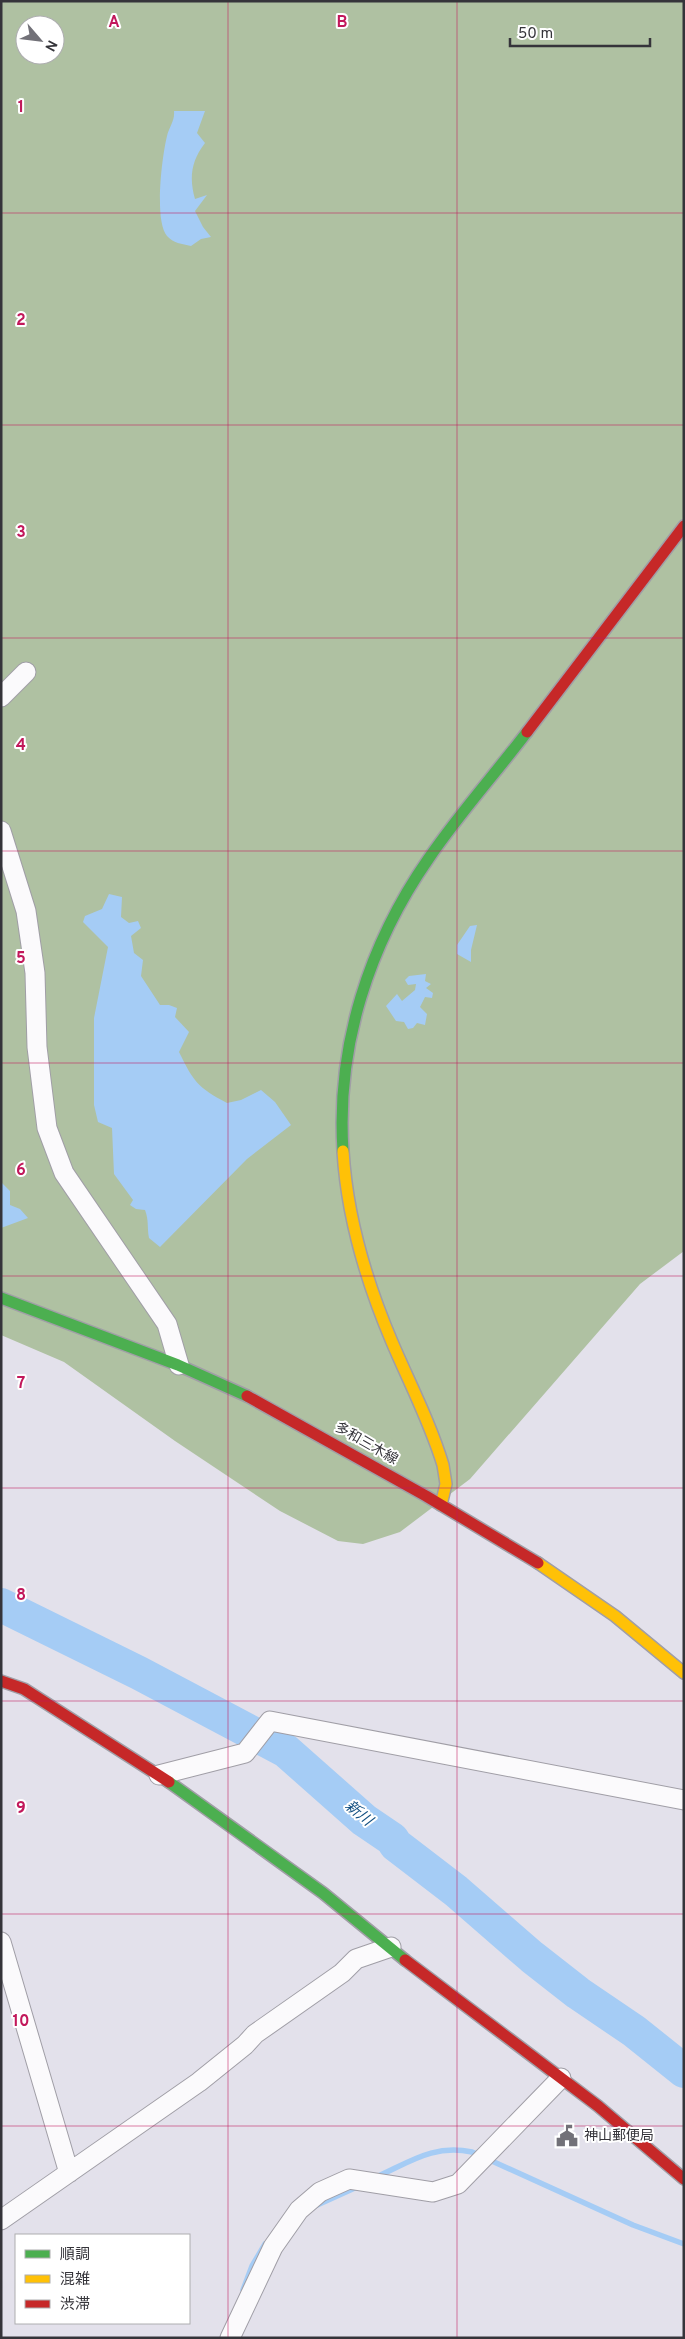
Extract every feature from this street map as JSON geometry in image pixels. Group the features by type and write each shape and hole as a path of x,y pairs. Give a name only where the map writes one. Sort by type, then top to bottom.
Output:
{"street":[{"path":"441,1504 446,1492 445,1473 432,1436 366,1274 348,1211 342,1161 340,1099 349,1041 361,992 380,941 415,880 447,834 684,526"},
{"path":"1,697 26,672"},
{"path":"1,831 26,911 35,972 37,1047 47,1128 64,1173 167,1324 179,1365"},
{"name":"多和三木線","path":"1,1298 106,1340 179,1365 289,1418 525,1553 648,1640 684,1673"},
{"path":"1,1681 24,1689 159,1775 323,1893 433,1983 561,2078 684,2179"},
{"path":"159,1775 245,1753 270,1721 684,1800"},
{"path":"1,1942 69,2173"},
{"path":"1,2220 199,2082 245,2045 255,2034 342,1974 356,1959 391,1947"},
{"path":"230,2338 273,2247 299,2210 320,2192 349,2179 433,2192 458,2184 561,2078"}],"green space":[{"path":"1,1 684,1 684,1251 640,1284 470,1479 400,1532 363,1544 338,1541 280,1511 175,1441 64,1362 1,1335"}],"water":[{"path":"174,111 205,111 197,133 205,143 194,163 192,184 195,199 207,195 195,211 203,227 211,237 201,239 191,246 178,243 169,238 163,228 161,217 160,188 163,158 167,136 174,118"},
{"path":"109,894 122,897 121,917 129,923 138,921 141,928 131,936 134,953 143,960 141,976 160,1005 169,1005 177,1008 175,1017 189,1032 179,1052 197,1083 227,1103 241,1100 261,1090 275,1102 291,1125 247,1159 160,1247 149,1238 145,1210 136,1209 130,1205 133,1200 114,1174 112,1128 98,1122 94,1105 94,1018 108,947 83,922 85,916 102,909"},
{"path":"477,925 471,950 471,962 457,954 457,945 470,926"},
{"path":"426,974 425,981 431,984 426,988 433,993 432,998 425,997 420,1007 427,1014 425,1025 417,1023 413,1028 408,1029 404,1022 396,1021 386,1006 397,994 402,1001 415,990 416,984 408,985 405,980 409,976"},
{"path":"1,1182 10,1191 10,1205 20,1209 28,1218 1,1228"}],"waterway":[{"name":"新川","path":"1,1605 139,1673 286,1751 364,1820 392,1839 396,1845 456,1891 532,1957 578,1993 634,2031 684,2071"},
{"path":"376,2177 411,2160 433,2152 445,2150 472,2152 633,2225 684,2244"},
{"path":"315,2206 357,2187"},
{"path":"243,2290 252,2266 265,2244"}],"traffic: fast":[{"path":"343,1151 342,1112 345,1073 351,1035 361,997 389,925 429,858 527,732"},
{"path":"1,1298 178,1365 247,1396"},
{"path":"169,1782 323,1893 405,1960"}],"traffic: slow":[{"path":"343,1151 353,1224 366,1272 383,1319 426,1418 443,1465 446,1484 441,1505"},
{"path":"538,1563 615,1616 684,1673"}],"traffic: jam":[{"path":"527,732 684,526"},
{"path":"247,1396 426,1496 538,1563"},
{"path":"1,1681 24,1689 169,1782"},
{"path":"405,1960 598,2106 684,2179"}],"place":[{"name":"神山郵便局","path":"567,2136"}]}
